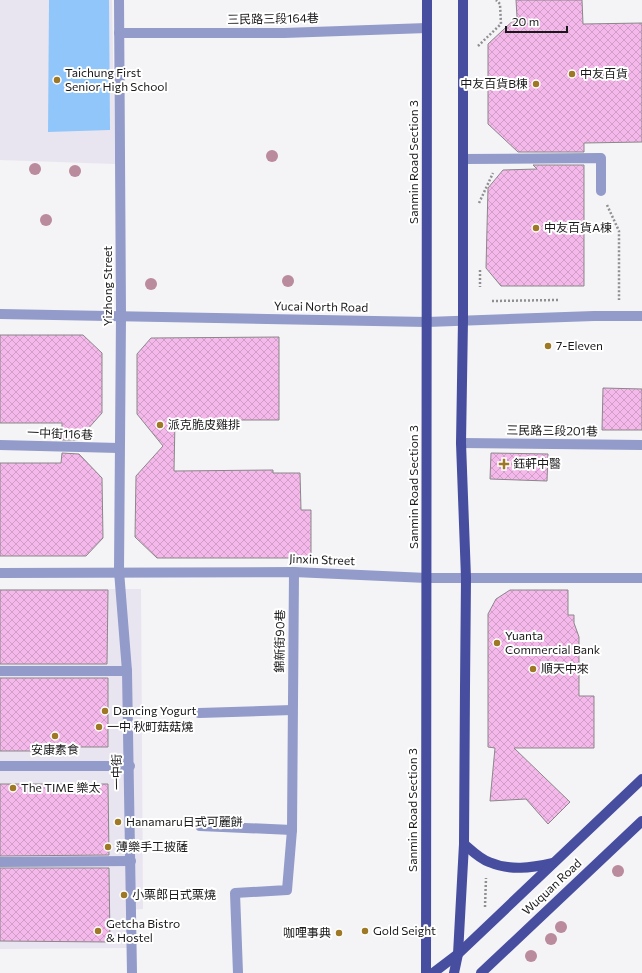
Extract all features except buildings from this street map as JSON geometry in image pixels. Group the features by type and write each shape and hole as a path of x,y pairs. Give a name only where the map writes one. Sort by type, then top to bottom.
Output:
{"main road":[{"name":"Sanmin Road Section 3","path":"426,973 427,0"},
{"path":"454,973 458,954 464,844 466,578 461,443 464,320 463,0"},
{"name":"Wuquan Road","path":"433,973 458,954 642,779"},
{"name":"Wuquan Road","path":"481,973 642,821"},
{"path":"464,844 488,862 513,868 533,867 554,863"}],"street":[{"name":"Yizhong Street","path":"119,0 121,315 119,571"},
{"name":"三民路三段164巷","path":"119,34 284,33 427,28"},
{"path":"463,159 601,158 601,191"},
{"name":"Yucai North Road","path":"0,314 121,315 427,322 464,320 491,321 594,316 642,316"},
{"name":"三民路三段201巷","path":"461,443 642,444"},
{"name":"一中街116巷","path":"0,445 119,448"},
{"name":"Jinxin Street","path":"0,573 119,571 294,572 427,578 642,578"},
{"name":"一中街","path":"119,571 127,671 130,766 132,973"},
{"name":"錦新街90巷","path":"238,973 235,892 287,890 292,830 294,572"},
{"path":"0,671 127,671"},
{"path":"199,713 292,710"},
{"path":"0,766 130,766"},
{"path":"200,826 292,830"},
{"path":"0,862 131,861"}],"path":[{"path":"477,47 501,24 500,4 496,0"},
{"path":"479,210 479,203 494,170"},
{"path":"601,191 618,230 619,300"},
{"path":"480,264 480,287"},
{"path":"485,907 486,878"}],"shaded area":[{"name":"Taichung First Senior High School","path":"0,0 112,0 115,164 0,160"},
{"path":"0,589 141,589 143,909 127,910 127,948 0,949"}],"water":[{"path":"49,0 109,0 110,130 48,132"}],"place":[{"name":"中友百貨","path":"572,74"},
{"name":"Taichung First Senior High School","path":"57,80"},
{"name":"中友百貨B棟","path":"536,84"},
{"name":"中友百貨A棟","path":"536,228"},
{"name":"7-Eleven","path":"548,346"},
{"name":"派克脆皮雞排","path":"160,425"},
{"name":"鈺軒中醫","path":"504,464"},
{"name":"Yuanta Commercial Bank","path":"497,643"},
{"name":"順天中來","path":"533,669"},
{"name":"Dancing Yogurt","path":"105,711"},
{"name":"一中 秋町菇菇燒","path":"99,727"},
{"name":"安康素食","path":"55,736"},
{"name":"The TIME 樂太","path":"13,788"},
{"name":"Hanamaru日式可麗餅","path":"118,822"},
{"name":"薄樂手工披薩","path":"108,847"},
{"name":"小栗郎日式栗燒","path":"124,895"},
{"name":"Getcha Bistro & Hostel","path":"98,931"},
{"name":"Gold Seight","path":"365,931"},
{"name":"咖哩事典","path":"339,933"}]}
